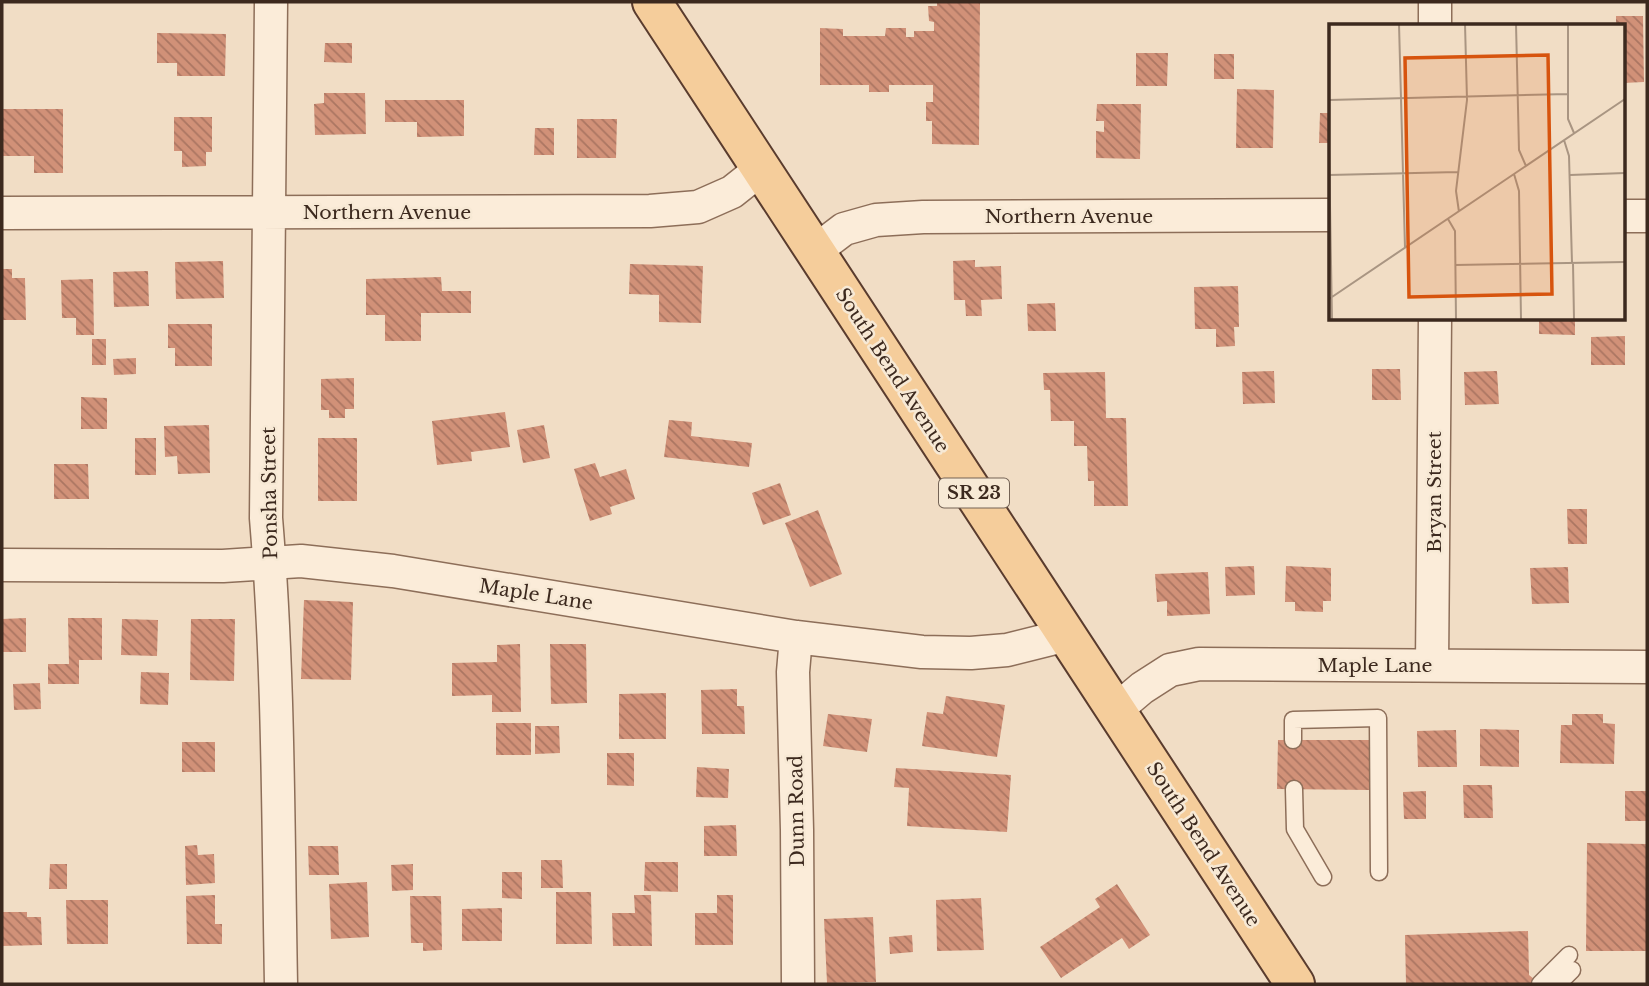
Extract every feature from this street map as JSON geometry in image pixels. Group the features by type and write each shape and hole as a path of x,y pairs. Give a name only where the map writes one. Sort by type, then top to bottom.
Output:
{"main road":[{"name":"South Bend Avenue","path":"652,2 1296,984"}],"street":[{"name":"Ponsha Street","path":"271,2 266,518 277,764 281,984"},
{"path":"1435,2 1435,24"},
{"name":"Northern Avenue","path":"2,213 650,211 698,207 732,192 761,169"},
{"name":"Northern Avenue","path":"815,251 844,229 876,220 900,218 1329,215"},
{"path":"1624,216 1647,216"},
{"name":"Bryan Street","path":"1432,665 1435,320"},
{"name":"Maple Lane","path":"2,565 223,566 301,561 393,571 796,637 922,652 971,653 1007,650 1066,635"},
{"name":"Dunn Road","path":"796,637 793,672 798,984"},
{"name":"Maple Lane","path":"1116,710 1142,688 1170,670 1199,664 1647,667"}],"lane":[{"path":"1293,740 1293,720 1378,718 1378,872"},
{"path":"1294,789 1295,829 1323,877"},
{"path":"1540,984 1574,973"},
{"path":"1558,984 1574,973"}],"building":[{"path":"937,2 980,2 979,145 932,144 932,121 926,121 926,102 933,102 933,85 889,85 889,92 869,92 869,85 820,85 820,28 843,29 843,36 885,36 886,28 906,28 906,37 914,37 914,31 934,31 934,22 929,21 928,6 937,6"},
{"path":"1616,16 1643,16 1644,82 1624,83 1624,24 1616,24"},
{"path":"157,33 226,34 225,76 177,76 177,63 157,63"},
{"path":"325,43 352,43 352,63 324,62"},
{"path":"1136,53 1168,53 1167,86 1136,86"},
{"path":"1214,54 1234,54 1234,79 1214,79"},
{"path":"1237,89 1274,90 1273,148 1236,148"},
{"path":"324,93 365,93 366,134 315,135 314,104 324,103"},
{"path":"385,100 464,100 464,136 417,137 417,122 385,122"},
{"path":"1097,104 1141,104 1140,159 1096,158 1096,131 1104,132 1104,121 1096,121"},
{"path":"2,109 63,109 63,173 34,173 34,156 2,156"},
{"path":"1320,113 1329,113 1329,143 1319,143"},
{"path":"174,117 212,117 212,152 206,152 206,166 182,167 182,151 174,151"},
{"path":"577,119 617,119 616,158 577,158"},
{"path":"535,128 554,128 554,155 534,155"},
{"path":"975,260 975,267 1001,266 1002,299 981,300 982,316 966,316 965,300 954,300 953,261"},
{"path":"223,261 224,298 176,299 175,262"},
{"path":"630,264 703,266 701,323 659,322 659,295 629,294"},
{"path":"2,269 12,269 12,278 25,278 26,320 2,320"},
{"path":"148,271 149,306 114,307 113,272"},
{"path":"441,277 442,291 471,291 471,313 421,313 421,341 385,341 385,315 366,315 366,279"},
{"path":"93,279 94,335 76,335 76,318 62,318 61,280"},
{"path":"1238,286 1239,327 1234,327 1235,346 1216,347 1216,329 1195,329 1194,287"},
{"path":"1055,303 1056,331 1028,331 1027,304"},
{"path":"1539,320 1575,320 1575,335 1539,334"},
{"path":"168,324 212,324 212,366 175,366 175,348 168,348"},
{"path":"1625,336 1625,365 1591,365 1591,337"},
{"path":"92,339 106,339 106,365 92,365"},
{"path":"136,358 136,374 114,375 113,359"},
{"path":"1372,369 1400,369 1401,400 1372,400"},
{"path":"1274,371 1275,403 1243,404 1242,372"},
{"path":"1497,371 1499,404 1465,405 1464,372"},
{"path":"1105,372 1106,418 1126,418 1128,506 1094,506 1094,481 1088,481 1087,446 1074,446 1074,421 1051,421 1050,390 1044,390 1043,373"},
{"path":"354,378 354,409 345,409 345,418 329,418 329,410 321,410 321,379"},
{"path":"81,397 107,398 107,429 81,429"},
{"path":"505,412 510,447 471,452 472,461 437,465 432,421"},
{"path":"669,420 692,422 691,436 752,443 749,467 664,457"},
{"path":"209,425 210,473 178,474 177,456 165,457 164,426"},
{"path":"544,425 550,458 523,463 517,430"},
{"path":"135,438 156,438 156,475 135,475"},
{"path":"318,438 357,438 357,501 318,501"},
{"path":"595,463 600,477 626,469 635,499 610,507 612,514 590,521 574,469"},
{"path":"54,464 88,464 89,499 54,499"},
{"path":"780,483 791,515 763,525 752,493"},
{"path":"1567,509 1587,509 1587,544 1568,544"},
{"path":"818,510 842,574 810,587 785,523"},
{"path":"1254,566 1255,595 1226,596 1225,567"},
{"path":"1286,566 1331,568 1331,601 1323,601 1323,612 1295,611 1295,602 1285,602"},
{"path":"1568,567 1569,603 1532,604 1530,568"},
{"path":"1208,572 1210,614 1167,616 1167,601 1157,602 1155,574"},
{"path":"304,600 353,602 351,680 301,679"},
{"path":"26,618 26,652 2,652 2,619"},
{"path":"68,618 102,618 102,660 79,660 79,684 48,684 48,664 69,664"},
{"path":"122,619 158,620 157,656 121,655"},
{"path":"191,619 235,619 234,681 190,680"},
{"path":"520,644 521,712 492,712 492,695 452,696 452,663 497,662 497,645"},
{"path":"550,644 586,644 587,703 551,704"},
{"path":"141,672 169,673 168,705 140,704"},
{"path":"40,683 41,709 14,710 13,684"},
{"path":"737,689 737,706 744,706 745,734 702,734 701,690"},
{"path":"666,693 666,739 619,739 619,694"},
{"path":"946,696 1005,705 997,757 922,746 927,712 943,714"},
{"path":"828,714 872,719 867,752 823,746"},
{"path":"1572,714 1603,714 1603,723 1615,724 1614,764 1560,763 1561,725 1572,725"},
{"path":"496,723 531,723 531,755 496,755"},
{"path":"535,726 559,726 560,753 535,754"},
{"path":"1480,729 1519,730 1519,767 1480,766"},
{"path":"1456,730 1457,767 1418,767 1417,731"},
{"path":"1278,740 1370,740 1370,790 1277,789"},
{"path":"182,742 215,742 215,772 182,772"},
{"path":"607,753 634,753 634,786 607,785"},
{"path":"697,767 729,769 728,798 696,797"},
{"path":"896,768 1011,775 1007,832 907,826 909,788 894,787"},
{"path":"1463,785 1492,785 1493,818 1464,818"},
{"path":"1426,791 1426,819 1404,819 1403,792"},
{"path":"1625,791 1647,791 1647,821 1625,821"},
{"path":"736,825 737,856 704,856 704,826"},
{"path":"1587,843 1647,844 1647,951 1586,951"},
{"path":"197,845 198,855 214,854 215,883 186,885 185,846"},
{"path":"308,846 338,846 339,875 309,875"},
{"path":"541,860 562,860 563,888 541,888"},
{"path":"645,862 678,862 678,892 644,891"},
{"path":"50,864 67,864 67,889 49,889"},
{"path":"413,864 413,890 392,891 391,865"},
{"path":"502,872 522,872 522,899 502,898"},
{"path":"367,882 369,937 331,939 329,884"},
{"path":"1117,884 1150,935 1129,949 1122,938 1061,978 1040,947 1100,907 1095,899"},
{"path":"556,892 591,892 592,944 556,944"},
{"path":"215,895 215,924 222,924 222,944 187,944 186,896"},
{"path":"634,895 651,895 652,946 613,946 612,913 635,913"},
{"path":"717,895 733,895 733,945 695,945 695,913 717,913"},
{"path":"410,896 441,896 442,950 423,951 423,943 411,943"},
{"path":"981,898 984,950 937,951 936,900"},
{"path":"66,900 108,900 108,944 67,944"},
{"path":"502,908 502,941 462,941 462,909"},
{"path":"2,912 27,912 27,917 41,917 42,945 2,946"},
{"path":"873,917 876,982 827,983 824,919"},
{"path":"1528,931 1529,975 1540,984 1406,984 1405,935"},
{"path":"912,935 913,952 890,954 889,937"}]}
